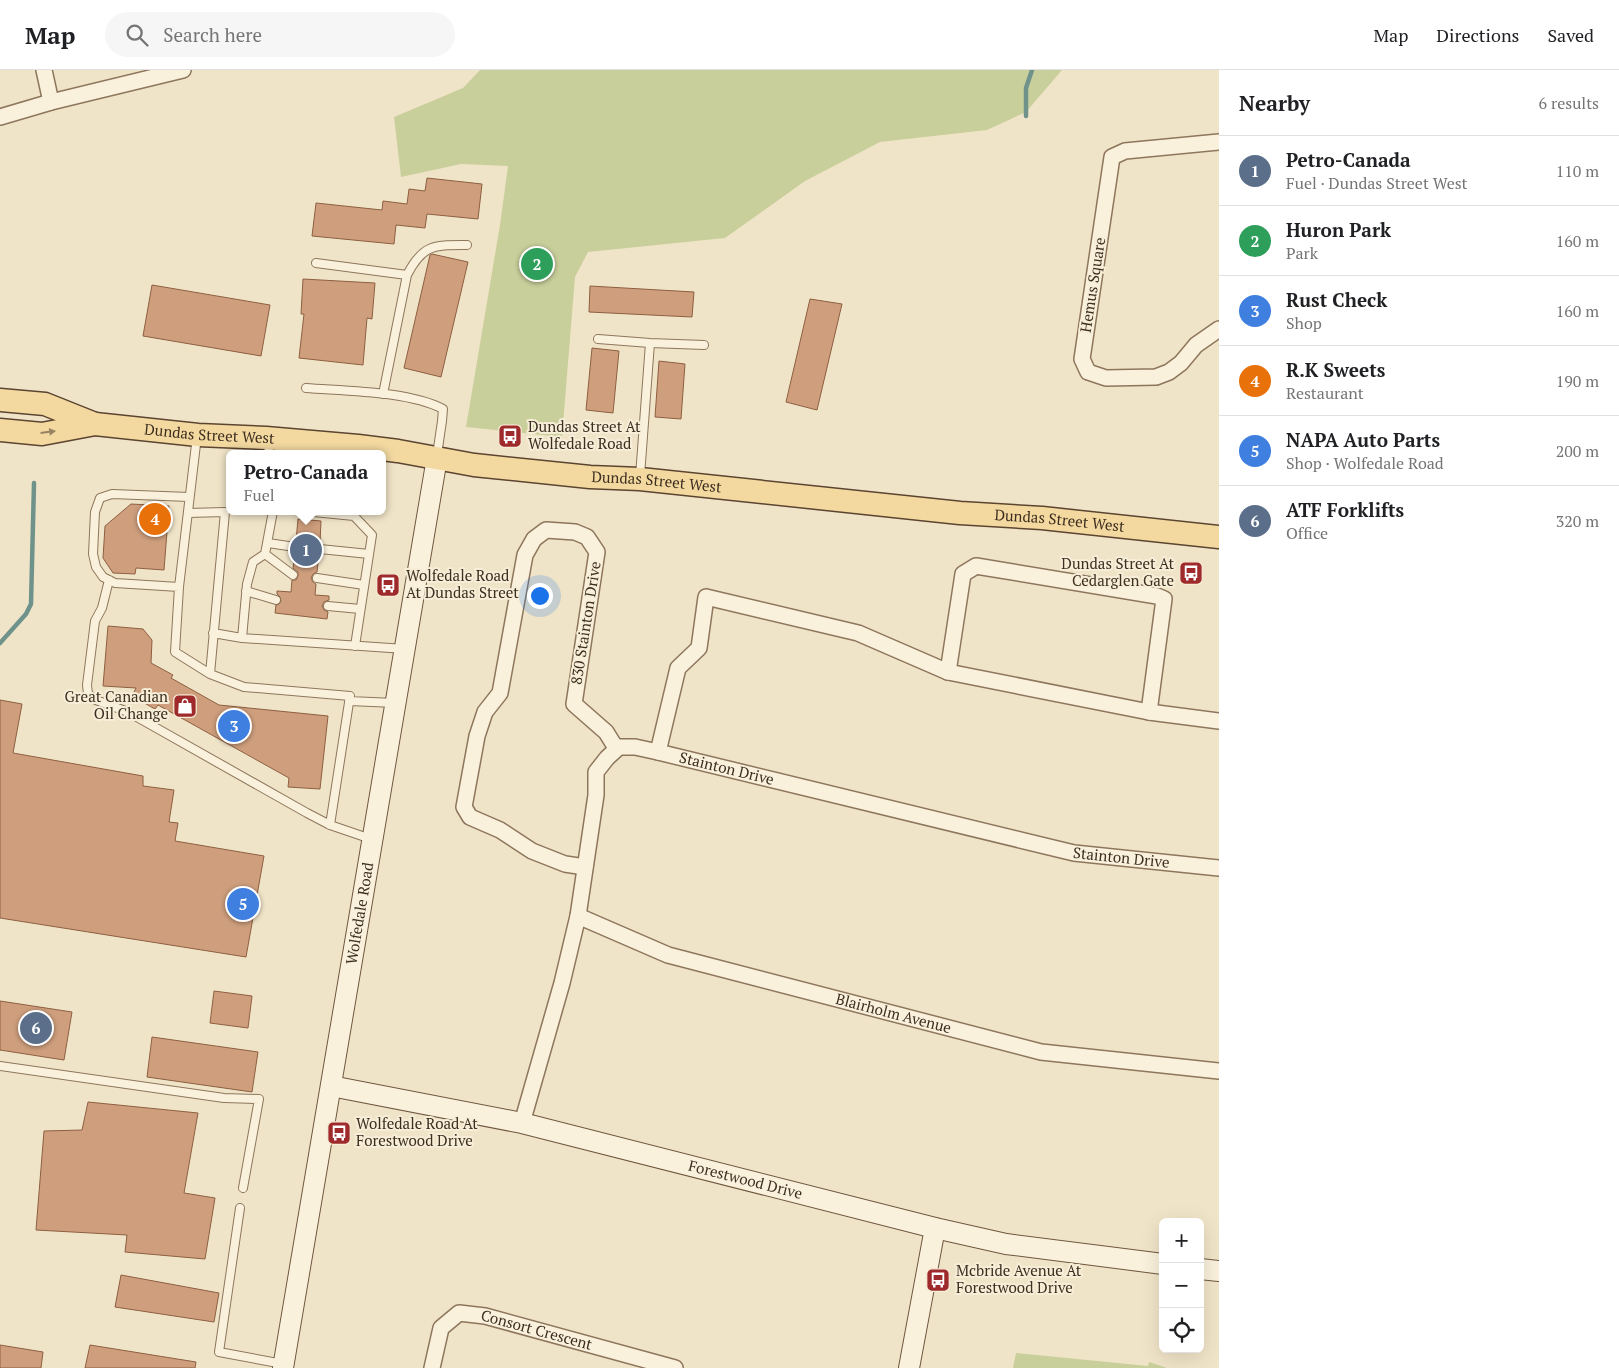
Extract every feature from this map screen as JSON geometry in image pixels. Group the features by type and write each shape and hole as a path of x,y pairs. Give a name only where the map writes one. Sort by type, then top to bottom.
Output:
{"main road":[{"name":"Dundas Street West","path":"0,400 44,404 95,424 198,434 268,446 357,450"},
{"name":"Dundas Street West","path":"0,430 42,434 95,424"},
{"name":"Dundas Street West","path":"386,451 398,451 474,465 581,476 640,479 960,513 1042,518 1219,537"}],"street":[{"path":"44,70 51,102"},
{"path":"0,117 51,102 183,70"},
{"name":"Hemus Square","path":"1219,142 1125,151 1112,157 1082,359 1088,372 1106,378 1156,377 1168,372 1180,363 1196,345 1219,329"},
{"name":"Wolfedale Road","path":"283,1366 437,458"},
{"name":"830 Stainton Drive","path":"585,867 565,864 532,851 500,830 470,817 464,807 477,736 485,712 500,693 525,555 534,540 546,530 575,532 587,537 597,552 574,704 606,732 616,748"},
{"path":"948,672 963,574 976,566 1157,596 1164,599 1149,712"},
{"path":"658,752 678,668 699,648 706,597 858,633 948,672 1149,712 1219,721"},
{"name":"Stainton Drive","path":"616,748 635,747 658,752 1074,853 1219,868"},
{"path":"522,1122 562,983 578,916 596,795 596,772 616,748"},
{"path":"1219,862 1219,868"},
{"name":"Blairholm Avenue","path":"578,916 668,955 1041,1052 1219,1071"},
{"name":"Forestwood Drive","path":"331,1086 522,1122 936,1228 1006,1244 1159,1263"},
{"path":"909,1368 936,1228"},
{"path":"1204,1269 1219,1271"},
{"name":"Consort Crescent","path":"432,1368 440,1328 459,1313 485,1316 675,1368"}],"lane":[{"path":"383,394 407,276 413,263 426,249 440,245 467,245"},
{"path":"316,263 407,276"},
{"path":"598,339 650,344 704,345"},
{"path":"640,479 650,344"},
{"path":"306,388 383,394 430,402 443,409 437,458"},
{"path":"198,434 179,587 175,652 210,674 244,686 350,696 330,825"},
{"path":"179,587 115,583 103,577 96,567 93,554 95,512 100,498 112,494 190,497"},
{"path":"188,513 225,512 210,674"},
{"path":"242,638 246,591 253,562 265,554 272,515"},
{"path":"352,515 372,535 355,646"},
{"path":"268,543 295,546"},
{"path":"320,549 368,554"},
{"path":"265,554 292,574"},
{"path":"317,578 364,585"},
{"path":"109,580 102,608 95,621 87,684 88,694 96,700 128,712 306,813 330,825 371,839"},
{"path":"246,591 276,600"},
{"path":"328,606 360,609"},
{"path":"213,634 242,638 405,649"},
{"path":"349,701 396,703"},
{"path":"0,1066 224,1098 259,1099 243,1188"},
{"path":"240,1208 219,1352 283,1366"}],"green space":[{"path":"480,70 1062,70 1026,112 987,130 880,142 805,181 725,238 588,252 575,277 562,437 466,427 508,166 461,164 401,177 394,117 463,88"},
{"path":"1016,1353 1148,1366 1149,1362 1167,1368 1013,1368"}],"building":[{"path":"427,178 482,184 478,219 427,214 425,228 396,225 394,244 312,236 316,203 382,210 383,201 407,204 409,189 425,191"},
{"path":"430,255 468,262 441,377 404,368"},
{"path":"303,279 375,283 372,319 367,318 363,365 299,358 304,314 301,314"},
{"path":"152,285 270,305 261,356 143,336"},
{"path":"590,286 694,292 692,317 589,312"},
{"path":"810,299 842,304 817,410 786,402"},
{"path":"592,348 619,351 613,413 586,410"},
{"path":"659,361 685,364 681,419 655,417"},
{"path":"131,504 169,506 164,570 136,568 135,574 113,573 103,558 105,526"},
{"path":"298,519 321,521 320,543 314,549 319,554 317,572 311,578 316,584 315,595 329,596 329,600 324,602 322,606 328,612 327,619 275,613 276,605 281,601 277,591 291,592 292,580 296,580 298,576 298,572 293,568 295,553 301,547 296,541"},
{"path":"108,626 143,629 152,640 151,663 173,675 171,678 219,705 328,716 320,789 288,787 289,778 158,705 155,709 132,696 136,688 103,686"},
{"path":"0,700 22,704 13,753 143,776 143,786 174,790 169,822 178,823 175,841 264,856 246,957 0,918"},
{"path":"214,991 252,996 248,1028 210,1023"},
{"path":"0,1001 72,1012 64,1060 0,1050"},
{"path":"152,1037 258,1052 252,1092 147,1077"},
{"path":"88,1102 198,1113 184,1193 215,1198 205,1259 125,1252 127,1235 36,1230 44,1131 82,1130"},
{"path":"121,1275 219,1293 214,1322 115,1307"},
{"path":"0,1345 43,1352 41,1368 0,1368"},
{"path":"90,1345 196,1362 195,1368 85,1368"}],"waterway":[{"path":"1026,116 1026,88 1032,70"},
{"path":"0,643 26,614 31,604 34,483"}],"place":[{"name":"Huron Park","path":"537,264"},
{"name":"Dundas Street At Wolfedale Road","path":"510,436"},
{"name":"R.K Sweets","path":"155,519"},
{"name":"Petro-Canada","path":"306,550"},
{"name":"Dundas Street At Cedarglen Gate","path":"1191,573"},
{"name":"Wolfedale Road At Dundas Street","path":"388,585"},
{"name":"Great Canadian Oil Change","path":"185,706"},
{"name":"Rust Check","path":"234,726"},
{"name":"NAPA Auto Parts","path":"243,904"},
{"name":"ATF Forklifts","path":"36,1028"},
{"name":"Wolfedale Road At Forestwood Drive","path":"339,1133"},
{"name":"Mcbride Avenue At Forestwood Drive","path":"938,1280"}]}
